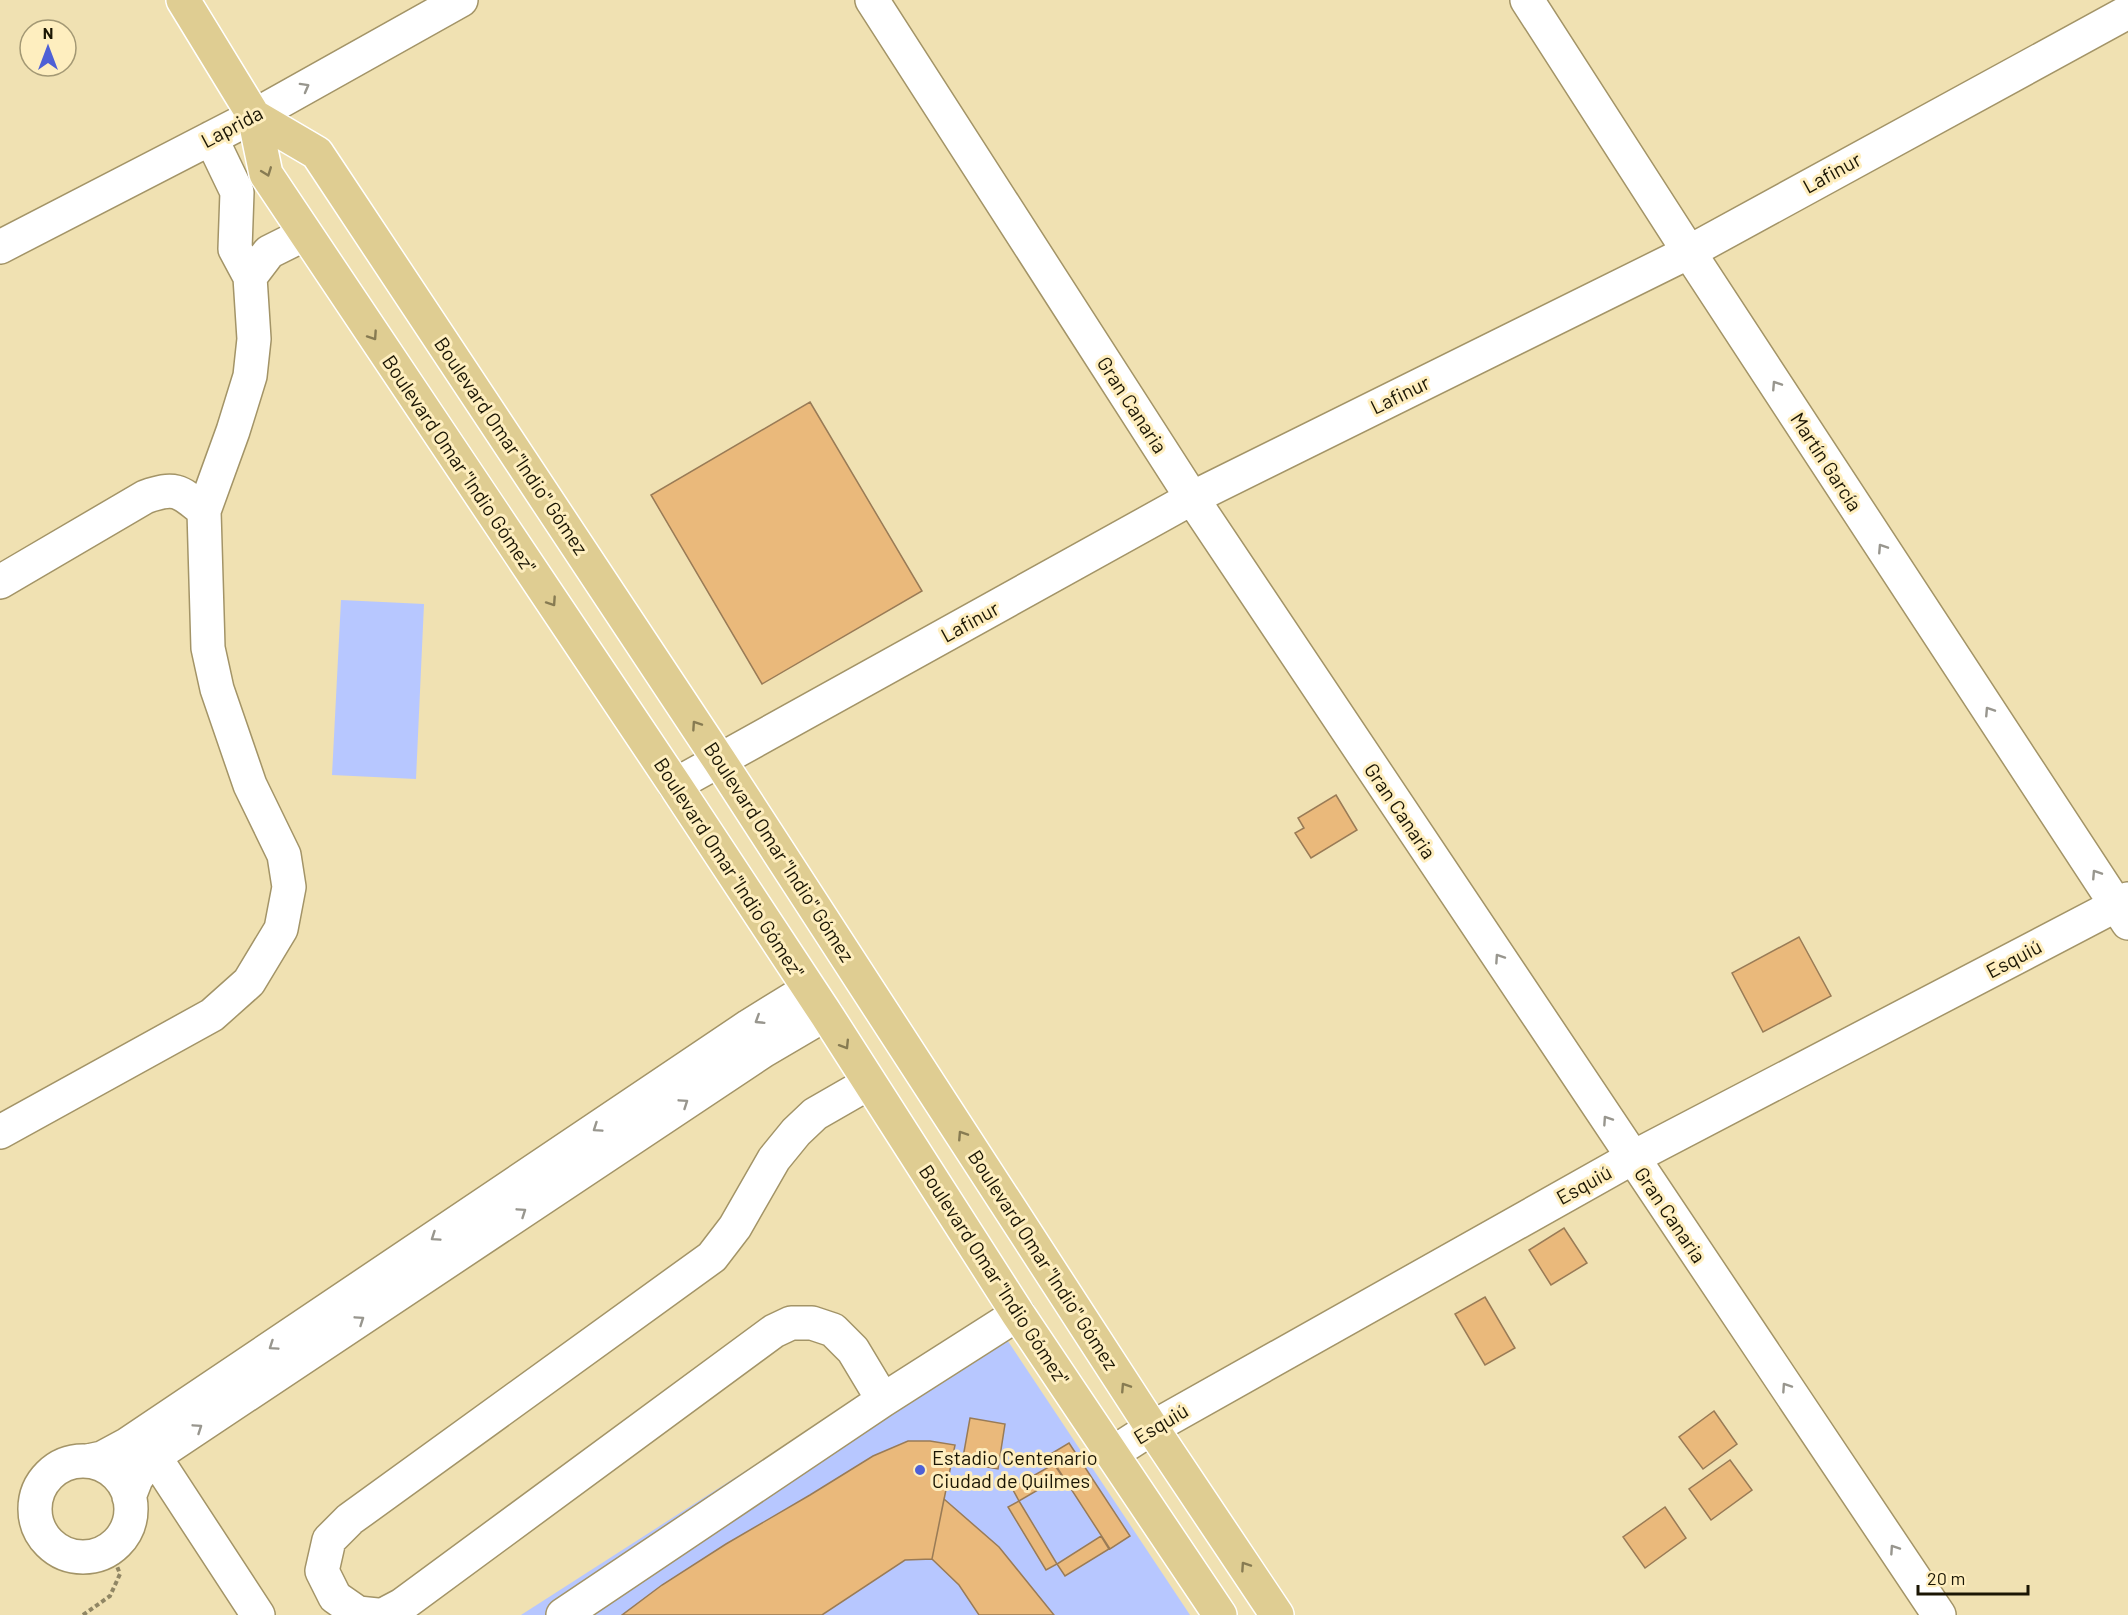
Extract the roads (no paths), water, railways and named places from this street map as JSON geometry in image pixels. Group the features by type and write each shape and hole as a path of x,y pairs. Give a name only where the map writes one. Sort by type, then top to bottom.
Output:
{"main road":[{"path":"183,0 254,116"},
{"name":"Boulevard Omar \"Indio Gómez\"","path":"254,116 266,174 675,784 1018,1314 1220,1615"},
{"name":"Boulevard Omar \"Indio\" Gómez","path":"254,116 317,153 720,760 1152,1428 1277,1615"}],"street":[{"name":"Laprida","path":"0,247 254,116 461,0"},
{"name":"Gran Canaria","path":"872,0 1192,498 1939,1615"},
{"name":"Martín García","path":"1527,0 1689,252 2124,909"},
{"name":"Lafinur","path":"675,784 1192,498 1689,252 2128,12"},
{"path":"0,1132 212,1015 249,982 281,929 289,887 284,855 250,785 217,689 208,648 204,511 250,376 254,339 250,277 235,249 237,192 211,138"},
{"path":"250,277 269,252 305,234"},
{"path":"0,582 145,497 164,490 184,494 204,511"},
{"name":"Esquiú","path":"1113,1453 1152,1428 1632,1158 2124,909"},
{"path":"88,1461 102,1465 124,1484 131,1512 128,1526 121,1539 110,1548 98,1555 69,1556 56,1550 46,1540 35,1515 40,1487 49,1475 60,1467 74,1462 102,1458 147,1446 749,1026 817,1001"},
{"path":"377,1615 357,1612 334,1597 322,1571 328,1540 350,1519 712,1257 735,1227 774,1159 796,1132 815,1114 869,1083"},
{"path":"563,1615 883,1400 1018,1314"},
{"path":"383,1615 402,1605 774,1331 791,1323 812,1323 833,1329 853,1350 883,1400"},
{"path":"129,1497 141,1470 147,1446"},
{"path":"147,1446 258,1615"}],"place":[{"name":"Estadio Centenario Ciudad de Quilmes","path":"920,1470"}]}
